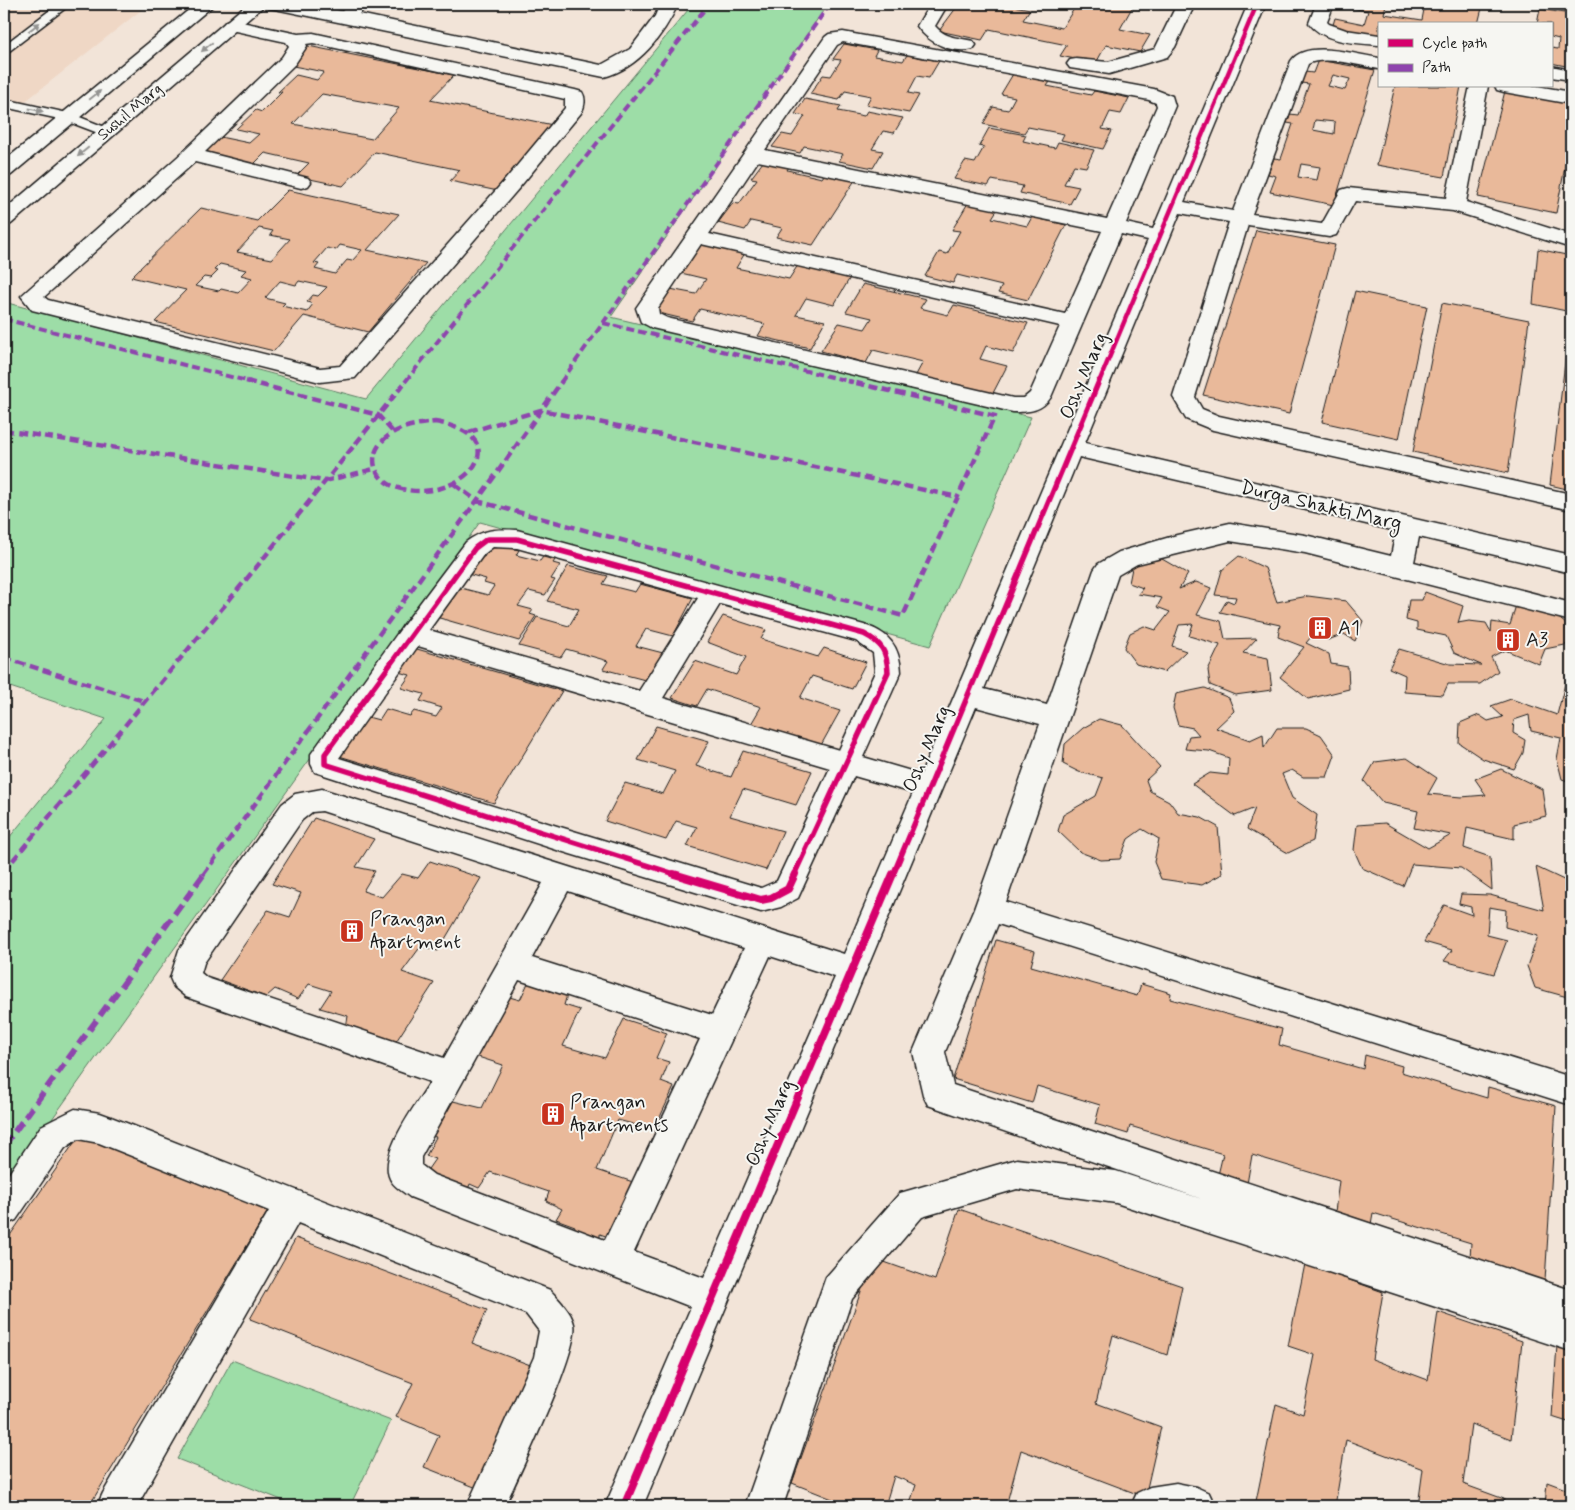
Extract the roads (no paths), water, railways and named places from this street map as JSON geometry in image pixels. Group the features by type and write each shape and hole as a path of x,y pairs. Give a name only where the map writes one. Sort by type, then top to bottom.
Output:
{"street":[{"name":"Sushil Marg","path":"4,171 206,4"},
{"name":"Sushil Marg","path":"4,220 257,4"},
{"path":"275,4 604,71 636,53 663,17 669,4"},
{"path":"346,17 360,4"},
{"path":"939,4 926,26 929,32 946,41 1099,68 1109,68 1161,53 1166,48 1186,4"},
{"name":"Oshy Marg","path":"624,1506 853,970 1257,4"},
{"path":"1324,4 1318,23 1321,28 1330,32 1378,40"},
{"path":"232,25 292,38 298,46 289,60 191,155 32,296 40,305 320,375 347,373 512,184 574,109 575,96 313,38 294,40"},
{"path":"843,37 1154,95 1165,100 1166,106 1040,397 1029,405 1013,405 660,323 649,316 647,308 754,154 831,41 835,38 843,37"},
{"path":"1378,64 1332,56 1311,55 1300,61 1240,218 1184,397 1194,414 1213,422 1571,502"},
{"path":"1552,71 1571,74"},
{"path":"1455,206 1478,88"},
{"path":"1515,88 1571,98"},
{"path":"754,154 1159,236"},
{"path":"191,155 302,182"},
{"path":"1172,206 1240,218 1330,230 1348,194 1455,206 1571,242"},
{"path":"696,237 1073,322"},
{"name":"Durga Shakti Marg","path":"1072,447 1571,564"},
{"path":"1401,568 1409,526"},
{"path":"1571,612 1305,544 1230,532 1128,558 1107,570 988,909 929,1052 939,1094 1571,1307"},
{"path":"487,539 517,539 714,594 864,634 881,643 888,656 888,672 788,888 771,898 762,900 557,838 325,764 325,754 411,634 475,548 487,539"},
{"path":"646,703 714,594"},
{"path":"411,634 929,787"},
{"path":"968,695 1056,718"},
{"path":"452,1075 197,988 185,978 190,959 292,812 305,802 322,800 853,970"},
{"path":"560,876 452,1075 405,1154 404,1172 422,1186 713,1299"},
{"path":"988,909 1571,1091"},
{"path":"613,1260 762,941"},
{"path":"512,965 721,1032"},
{"path":"4,1209 54,1137 74,1124 100,1128 538,1302 557,1326 551,1359 486,1506"},
{"path":"770,1505 838,1289 912,1204 1017,1174 1116,1187 1571,1334"},
{"path":"116,1506 291,1204"},
{"path":"1150,1506 1176,1502 1196,1506"}],"lane":[{"path":"4,50 64,4"},
{"path":"4,104 68,117 106,132"}],"place":[{"name":"A1","path":"1320,628"},
{"name":"A3","path":"1508,640"},
{"name":"Prangan Apartment","path":"352,931"},
{"name":"Prangan Apartments","path":"553,1114"}]}
